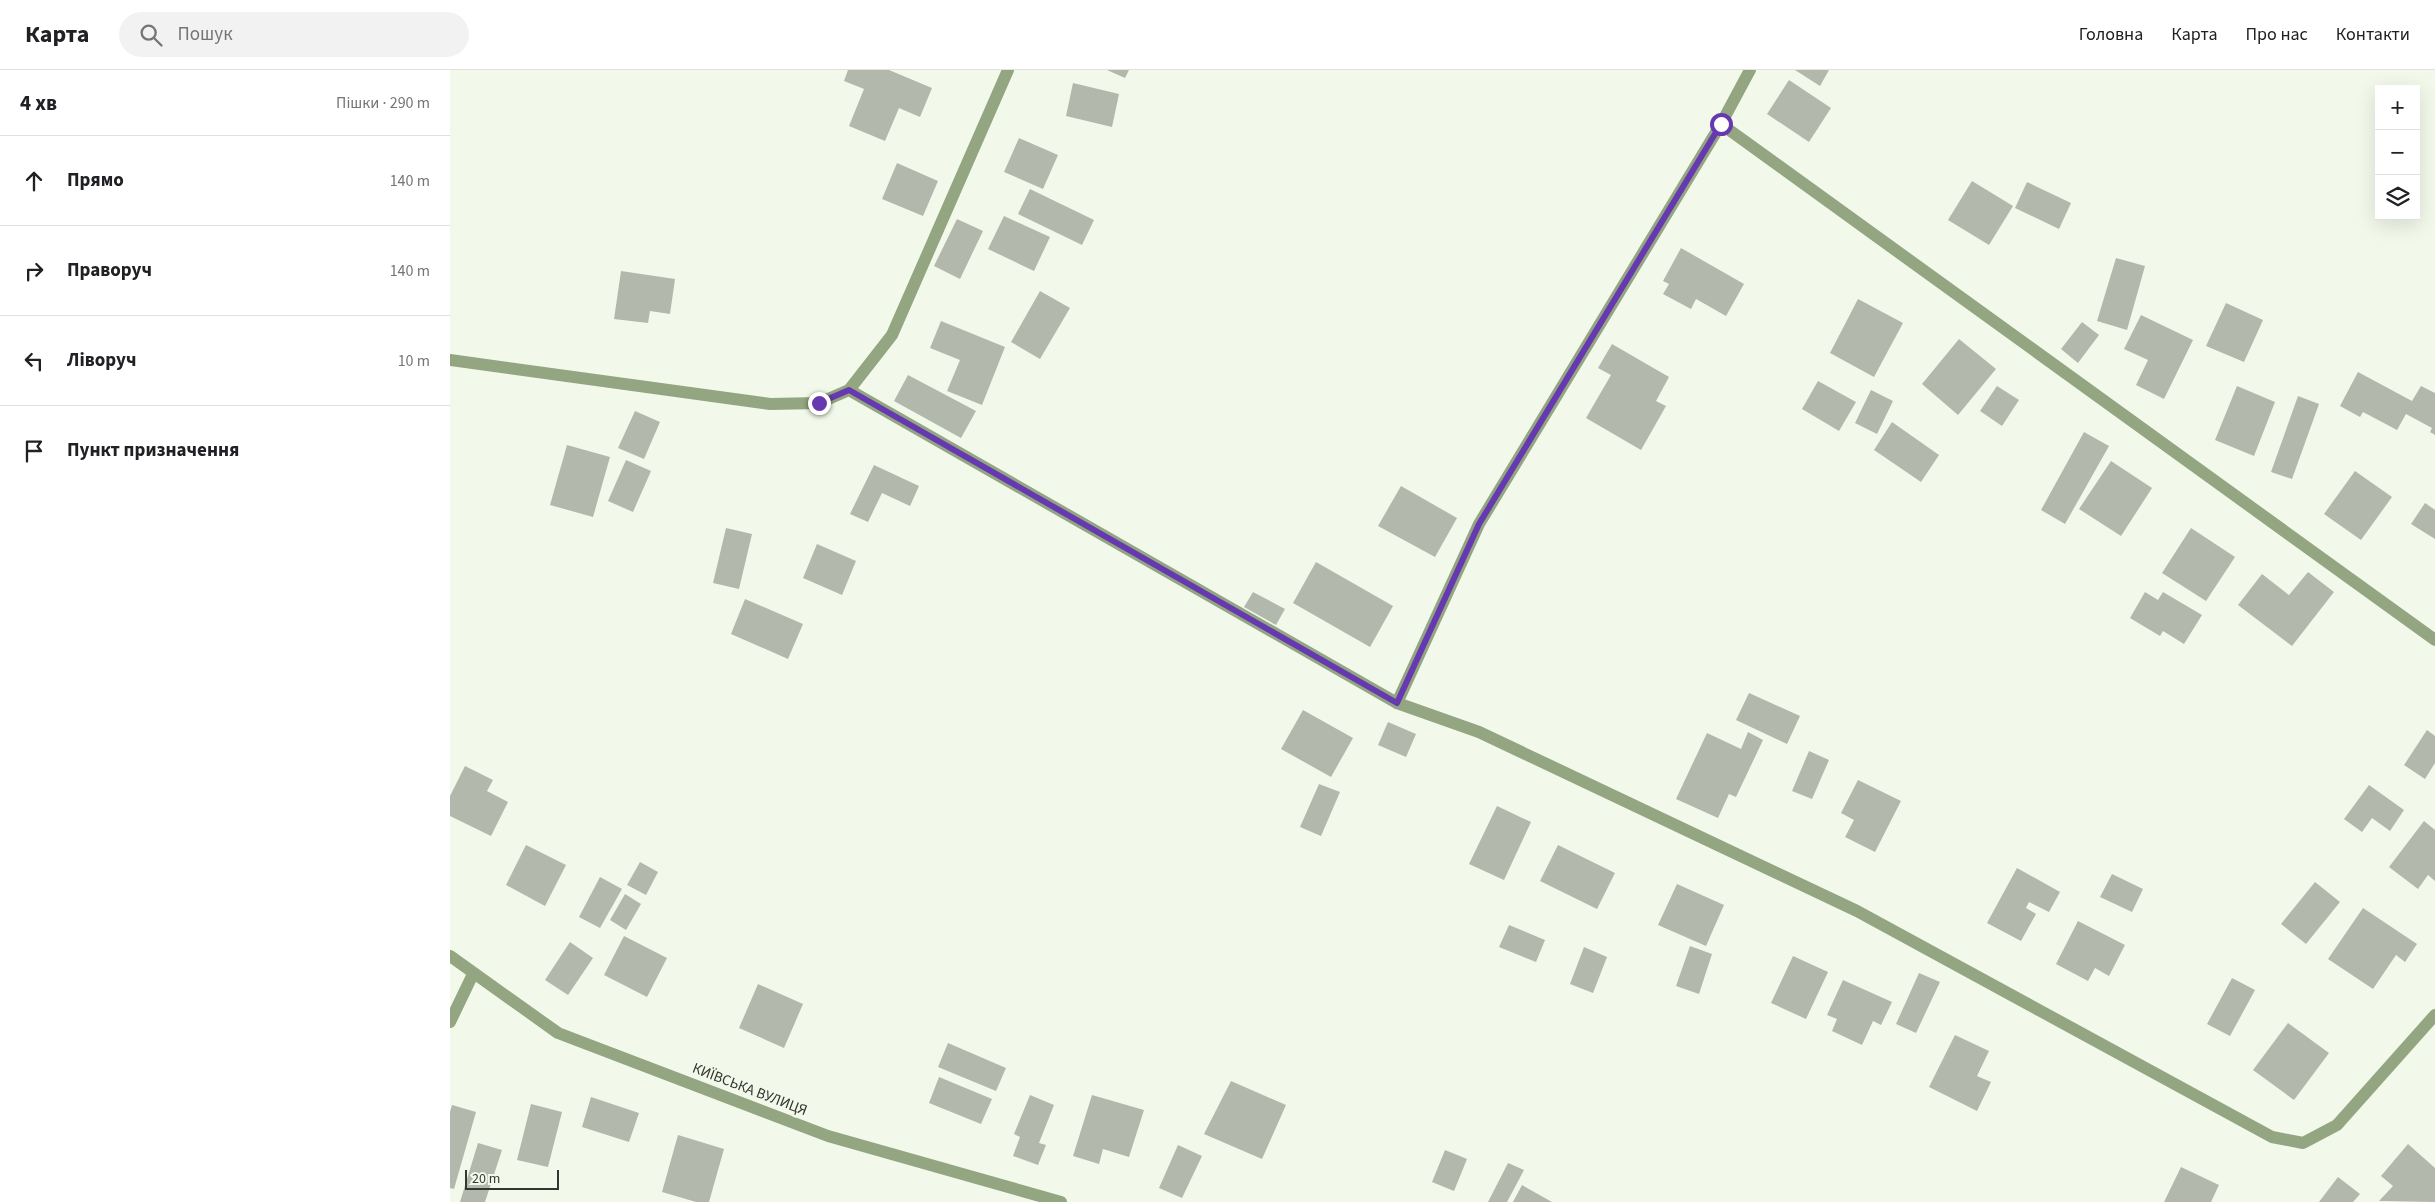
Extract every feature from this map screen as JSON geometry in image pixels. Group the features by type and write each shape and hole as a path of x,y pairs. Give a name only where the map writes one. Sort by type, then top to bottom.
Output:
{"street":[{"path":"450,360 770,404 819,403 849,390 892,334 1008,70"},
{"path":"1397,703 1479,524 1721,124 1750,70"},
{"path":"1721,124 2435,640"},
{"path":"849,390 1397,703 1479,732 1856,911 2272,1137 2303,1143 2336,1125 2435,1015"},
{"name":"КИЇВСЬКА ВУЛИЦЯ","path":"450,956 558,1033 828,1136 1061,1202"},
{"path":"450,1022 473,974"}],"building":[{"path":"848,70 889,70 932,88 920,117 899,108 885,141 849,126 864,89 844,81"},
{"path":"1107,70 1129,70 1125,78"},
{"path":"1795,70 1829,70 1820,86"},
{"path":"1789,80 1831,108 1809,142 1767,114"},
{"path":"1073,83 1119,94 1112,127 1066,116"},
{"path":"1019,138 1058,155 1043,189 1004,172"},
{"path":"897,163 938,181 923,216 882,199"},
{"path":"1972,181 2013,206 1989,245 1948,220"},
{"path":"2027,182 2071,203 2059,229 2015,208"},
{"path":"1030,189 1094,220 1082,245 1018,214"},
{"path":"1004,216 1050,237 1034,271 988,249"},
{"path":"957,219 983,231 960,279 934,266"},
{"path":"1681,248 1744,284 1726,316 1696,299 1691,309 1663,294 1669,284 1663,281"},
{"path":"2116,258 2145,266 2127,330 2097,321"},
{"path":"621,271 675,279 670,314 650,311 648,323 614,319"},
{"path":"1040,291 1070,308 1040,359 1011,342"},
{"path":"1858,299 1903,323 1874,377 1830,353"},
{"path":"2226,303 2263,320 2244,362 2206,346"},
{"path":"2141,315 2193,340 2164,399 2136,385 2148,360 2124,349"},
{"path":"941,321 1005,347 982,405 947,391 960,360 930,348"},
{"path":"2082,322 2099,335 2078,363 2061,349"},
{"path":"1959,339 1996,369 1958,415 1922,384"},
{"path":"1612,344 1669,377 1656,401 1666,406 1641,450 1586,418 1611,375 1598,368"},
{"path":"2358,372 2412,401 2421,386 2435,393 2435,435 2430,432 2432,428 2406,414 2397,430 2363,412 2360,417 2340,406"},
{"path":"908,375 976,411 961,438 894,401"},
{"path":"1818,381 1856,402 1839,431 1802,409"},
{"path":"1997,386 2019,400 2002,426 1980,411"},
{"path":"2237,386 2275,402 2254,456 2215,440"},
{"path":"1871,390 1893,401 1877,434 1855,423"},
{"path":"2298,396 2319,404 2292,479 2271,472"},
{"path":"635,411 660,422 644,459 618,448"},
{"path":"1892,422 1939,455 1921,482 1874,450"},
{"path":"2084,432 2109,446 2065,524 2041,510"},
{"path":"567,445 610,457 593,517 550,505"},
{"path":"626,460 651,471 633,512 608,501"},
{"path":"2111,461 2152,488 2121,536 2079,509"},
{"path":"874,465 919,486 910,506 882,493 868,522 850,514"},
{"path":"2355,471 2392,497 2361,540 2324,514"},
{"path":"1401,486 1457,518 1435,557 1378,526"},
{"path":"2425,503 2435,510 2435,539 2411,524"},
{"path":"726,528 752,534 739,589 713,583"},
{"path":"2191,528 2235,557 2206,601 2162,573"},
{"path":"817,544 856,561 842,595 803,578"},
{"path":"1316,562 1393,606 1370,647 1293,603"},
{"path":"2308,572 2334,592 2292,646 2238,605 2262,574 2289,595"},
{"path":"1253,592 1285,609 1276,625 1244,607"},
{"path":"2145,592 2158,600 2163,592 2202,615 2184,644 2163,631 2160,636 2130,618"},
{"path":"745,599 803,624 788,659 731,634"},
{"path":"1749,693 1800,716 1787,744 1736,720"},
{"path":"1303,710 1353,738 1331,777 1281,749"},
{"path":"1388,722 1416,734 1406,757 1378,745"},
{"path":"2427,730 2435,736 2435,763 2425,779 2404,765"},
{"path":"1748,732 1763,740 1736,797 1729,794 1718,818 1676,799 1707,733 1741,749"},
{"path":"1809,751 1829,760 1812,799 1792,791"},
{"path":"465,766 493,780 487,791 508,802 491,836 450,816 450,796"},
{"path":"1858,780 1901,801 1875,852 1845,837 1854,820 1841,813"},
{"path":"1319,784 1340,792 1321,836 1300,827"},
{"path":"2369,785 2404,810 2390,831 2372,818 2362,832 2344,819"},
{"path":"1497,806 1531,822 1504,880 1469,864"},
{"path":"2424,821 2435,830 2435,881 2428,875 2418,889 2389,867"},
{"path":"526,845 566,865 545,906 506,885"},
{"path":"1558,845 1615,873 1597,909 1540,881"},
{"path":"640,862 658,872 646,895 627,885"},
{"path":"2017,868 2060,892 2049,912 2029,902 2026,908 2036,914 2021,941 1987,923"},
{"path":"2112,874 2143,889 2132,912 2100,897"},
{"path":"600,877 622,889 600,928 579,917"},
{"path":"2315,882 2340,902 2306,944 2281,924"},
{"path":"1677,884 1724,905 1706,946 1658,925"},
{"path":"625,894 641,904 626,930 610,920"},
{"path":"2363,908 2417,944 2405,962 2396,955 2373,989 2328,959"},
{"path":"2078,921 2125,945 2109,976 2095,968 2088,981 2056,964"},
{"path":"1509,925 1545,940 1536,962 1499,947"},
{"path":"624,936 667,958 647,997 604,975"},
{"path":"570,942 593,958 568,995 545,980"},
{"path":"1690,946 1712,954 1699,994 1676,986"},
{"path":"1584,947 1607,957 1593,993 1570,984"},
{"path":"1793,956 1828,972 1806,1019 1771,1003"},
{"path":"1919,973 1940,982 1916,1033 1896,1024"},
{"path":"2232,978 2255,990 2230,1036 2207,1024"},
{"path":"1843,980 1892,1002 1881,1025 1873,1021 1862,1045 1832,1031 1837,1019 1827,1015"},
{"path":"758,984 803,1004 784,1048 739,1028"},
{"path":"2288,1023 2329,1053 2294,1100 2253,1070"},
{"path":"1955,1035 1989,1051 1977,1076 1991,1082 1977,1111 1929,1087"},
{"path":"948,1043 1006,1068 996,1091 938,1067"},
{"path":"939,1077 992,1099 981,1124 929,1103"},
{"path":"1231,1081 1286,1105 1262,1159 1204,1134"},
{"path":"1030,1095 1054,1105 1039,1143 1046,1145 1038,1165 1013,1156 1020,1137 1014,1134"},
{"path":"1092,1095 1144,1110 1129,1157 1103,1149 1099,1164 1073,1156"},
{"path":"591,1097 639,1113 629,1142 582,1127"},
{"path":"531,1104 562,1112 548,1167 517,1160"},
{"path":"452,1105 476,1112 454,1189 450,1188 450,1112"},
{"path":"678,1135 724,1149 709,1202 696,1202 662,1192"},
{"path":"478,1143 502,1150 485,1202 460,1202"},
{"path":"2408,1144 2435,1168 2435,1202 2379,1201 2393,1186 2381,1176"},
{"path":"1178,1145 1202,1156 1182,1198 1159,1188"},
{"path":"1445,1150 1467,1159 1454,1191 1432,1182"},
{"path":"1508,1163 1524,1170 1507,1202 1488,1202"},
{"path":"2181,1167 2219,1185 2211,1202 2164,1202"},
{"path":"2338,1177 2360,1194 2353,1202 2319,1202"},
{"path":"1522,1185 1552,1202 1513,1202"}],"route":[{"path":"819,403 849,390 1397,703 1479,524 1721,124"}]}
